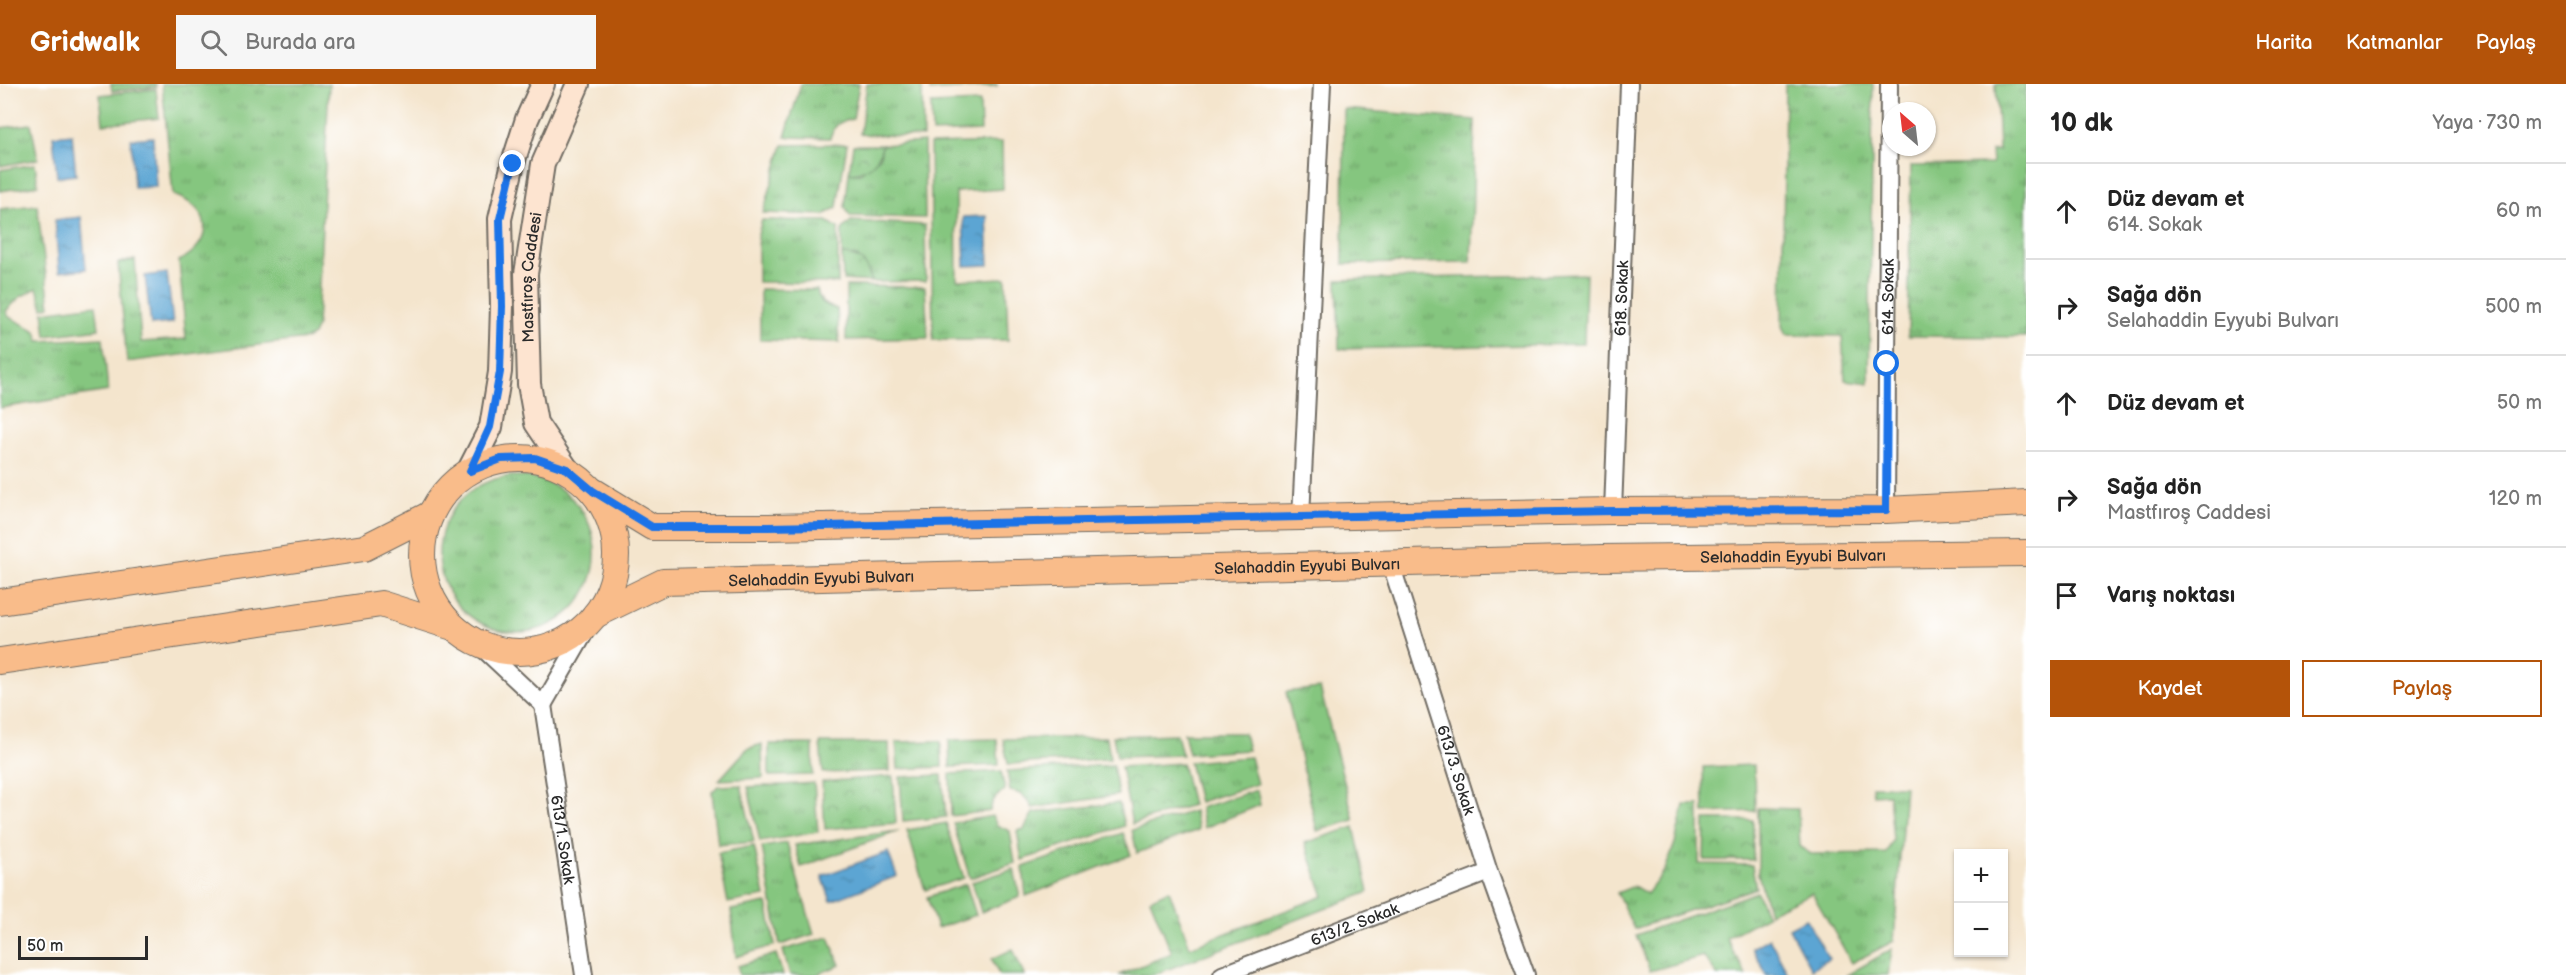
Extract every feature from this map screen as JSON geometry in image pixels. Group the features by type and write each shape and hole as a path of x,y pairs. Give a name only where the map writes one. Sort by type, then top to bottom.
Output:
{"main road":[{"name":"Mastfıroş Caddesi","path":"470,471 490,427 500,372 502,306 500,219 527,119 543,84"},
{"name":"Mastfıroş Caddesi","path":"567,469 536,423 529,384 526,274 543,164 578,84"},
{"path":"453,627 434,603 423,575 421,545 429,515 446,490 470,471 501,459 535,458 567,469 593,491 652,527 780,527 1613,511 1886,510 2026,503"},
{"path":"0,661 381,604 453,627 478,644 508,652 538,650 570,638 595,615 611,586 617,553 610,519 593,491"},
{"path":"0,602 364,548 429,515"},
{"name":"Selahaddin Eyyubi Bulvarı","path":"595,615 663,582 1390,564 2026,553"}],"street":[{"path":"1301,517 1322,84"},
{"name":"618. Sokak","path":"1613,511 1629,84"},
{"name":"614. Sokak","path":"1886,510 1889,84"},
{"name":"613/3. Sokak","path":"1390,564 1489,872 1526,975"},
{"path":"478,644 543,705 595,615"},
{"name":"613/1. Sokak","path":"543,705 584,975"},
{"name":"613/2. Sokak","path":"1222,975 1489,872"}],"green space":[{"path":"111,84 156,84 156,87 112,91"},
{"path":"162,84 329,84 317,326 313,335 306,339 127,362 118,263 135,260 141,342 186,339 179,261 191,253 204,235 202,216 196,208 173,195"},
{"path":"801,84 859,84 853,119 838,124 830,138 785,137"},
{"path":"867,84 922,84 923,137 860,134"},
{"path":"930,84 997,84 997,86 930,91"},
{"path":"1785,84 1873,84 1869,383 1845,380 1842,336 1786,335 1782,326"},
{"path":"1996,84 2026,84 2026,337 1908,336 1911,166 1992,164 1991,151 1999,150"},
{"path":"156,89 159,118 103,124 100,95"},
{"path":"980,102 981,131 932,133 931,104"},
{"path":"1344,109 1475,120 1471,262 1343,264"},
{"path":"31,124 38,159 0,166 0,128"},
{"path":"924,142 925,218 850,216 845,207 849,173 860,173 880,157 882,145"},
{"path":"1002,142 1003,189 956,192 957,280 1006,278 1008,340 933,340 930,144"},
{"path":"847,144 837,207 824,215 763,213 783,145"},
{"path":"853,145 882,145 872,165 862,171 849,173"},
{"path":"35,164 38,185 0,191 0,170"},
{"path":"37,205 50,306 43,308 37,288 20,297 6,311 9,317 36,331 39,341 103,338 108,391 0,408 0,209"},
{"path":"762,220 827,221 838,228 838,283 758,282 758,234"},
{"path":"851,221 925,225 926,281 872,282 867,267 856,256 842,255 842,230"},
{"path":"842,255 863,261 872,282 843,280"},
{"path":"1586,274 1584,344 1339,349 1337,280"},
{"path":"846,286 925,287 928,338 846,340"},
{"path":"760,289 817,290 823,303 837,309 839,342 760,340"},
{"path":"96,305 99,329 46,336 43,312"},
{"path":"517,476 547,482 572,499 589,524 595,554 589,584 572,609 547,626 517,632 487,626 462,609 445,584 439,554 445,524 462,499 487,482"},
{"path":"1320,688 1354,820 1317,831 1286,692"},
{"path":"1184,733 1244,733 1248,750 1189,754"},
{"path":"1177,734 1182,755 1117,757 1113,736"},
{"path":"1107,737 1110,759 1008,764 1003,739"},
{"path":"997,739 999,765 950,767 949,740"},
{"path":"941,741 942,767 898,769 896,742"},
{"path":"820,743 889,743 890,771 823,773"},
{"path":"762,744 763,778 719,780 747,749"},
{"path":"769,744 813,744 813,775 769,776"},
{"path":"1250,757 1257,784 1199,802 1189,762"},
{"path":"1182,763 1192,805 1132,824 1121,767"},
{"path":"1113,765 1118,795 1032,808 1024,796 1010,791 1007,771"},
{"path":"1754,765 1755,811 1704,813 1703,767"},
{"path":"1001,771 1005,790 995,799 990,811 951,816 950,774"},
{"path":"942,775 946,817 903,821 900,777"},
{"path":"893,776 896,823 825,829 822,782"},
{"path":"814,783 818,832 760,842 748,787"},
{"path":"741,785 754,842 718,845 712,792 718,786"},
{"path":"1872,786 1905,786 1894,941 1852,963 1812,893 1769,913 1758,874 1758,808 1798,809 1800,847 1811,854 1886,853 1893,840 1889,794 1873,795"},
{"path":"1257,790 1260,805 1204,828 1200,808"},
{"path":"1119,803 1124,826 1022,860 1017,831 1024,829 1033,813"},
{"path":"1684,805 1699,805 1699,864 1752,865 1756,888 1634,929 1617,893 1634,886 1647,894 1665,870 1675,843"},
{"path":"1194,811 1198,830 1137,853 1132,830"},
{"path":"992,816 997,825 1010,831 1015,863 970,878 953,823"},
{"path":"1705,820 1753,820 1753,860 1704,860"},
{"path":"946,823 964,878 925,890 907,830"},
{"path":"1354,827 1369,892 1153,975 1119,975 1172,953 1150,899 1169,890 1190,947 1324,896 1305,843"},
{"path":"899,831 801,867 795,845"},
{"path":"1123,833 1131,855 1026,896 1023,867"},
{"path":"787,843 814,934 780,945 762,847"},
{"path":"754,846 765,896 728,903 718,853"},
{"path":"1014,869 1020,897 981,912 972,882"},
{"path":"966,884 976,915 937,928 927,897"},
{"path":"1757,892 1767,916 1726,938 1746,975 1717,975 1703,956 1650,971 1636,935"},
{"path":"767,903 775,945 736,957 731,910"},
{"path":"829,937 840,965 816,975 790,975 783,950"},
{"path":"1013,949 1024,975 999,975 992,959"},
{"path":"1892,949 1888,975 1847,975"},
{"path":"776,954 783,975 739,975 738,966"}],"water":[{"path":"72,134 76,175 57,177 53,136"},
{"path":"153,137 156,187 134,188 131,139"},
{"path":"987,216 989,265 965,266 963,217"},
{"path":"81,217 86,269 59,272 55,220"},
{"path":"167,273 173,323 151,325 145,276"},
{"path":"888,852 897,876 831,901 822,876"},
{"path":"1806,919 1829,959 1811,969 1789,928"},
{"path":"1769,938 1789,975 1767,975 1752,948"}],"route":[{"path":"513,164 500,219 502,306 500,372 490,427 470,471 501,459 535,458 567,469 593,491 652,527 768,527 1613,511 1886,510 1887,364"}]}
